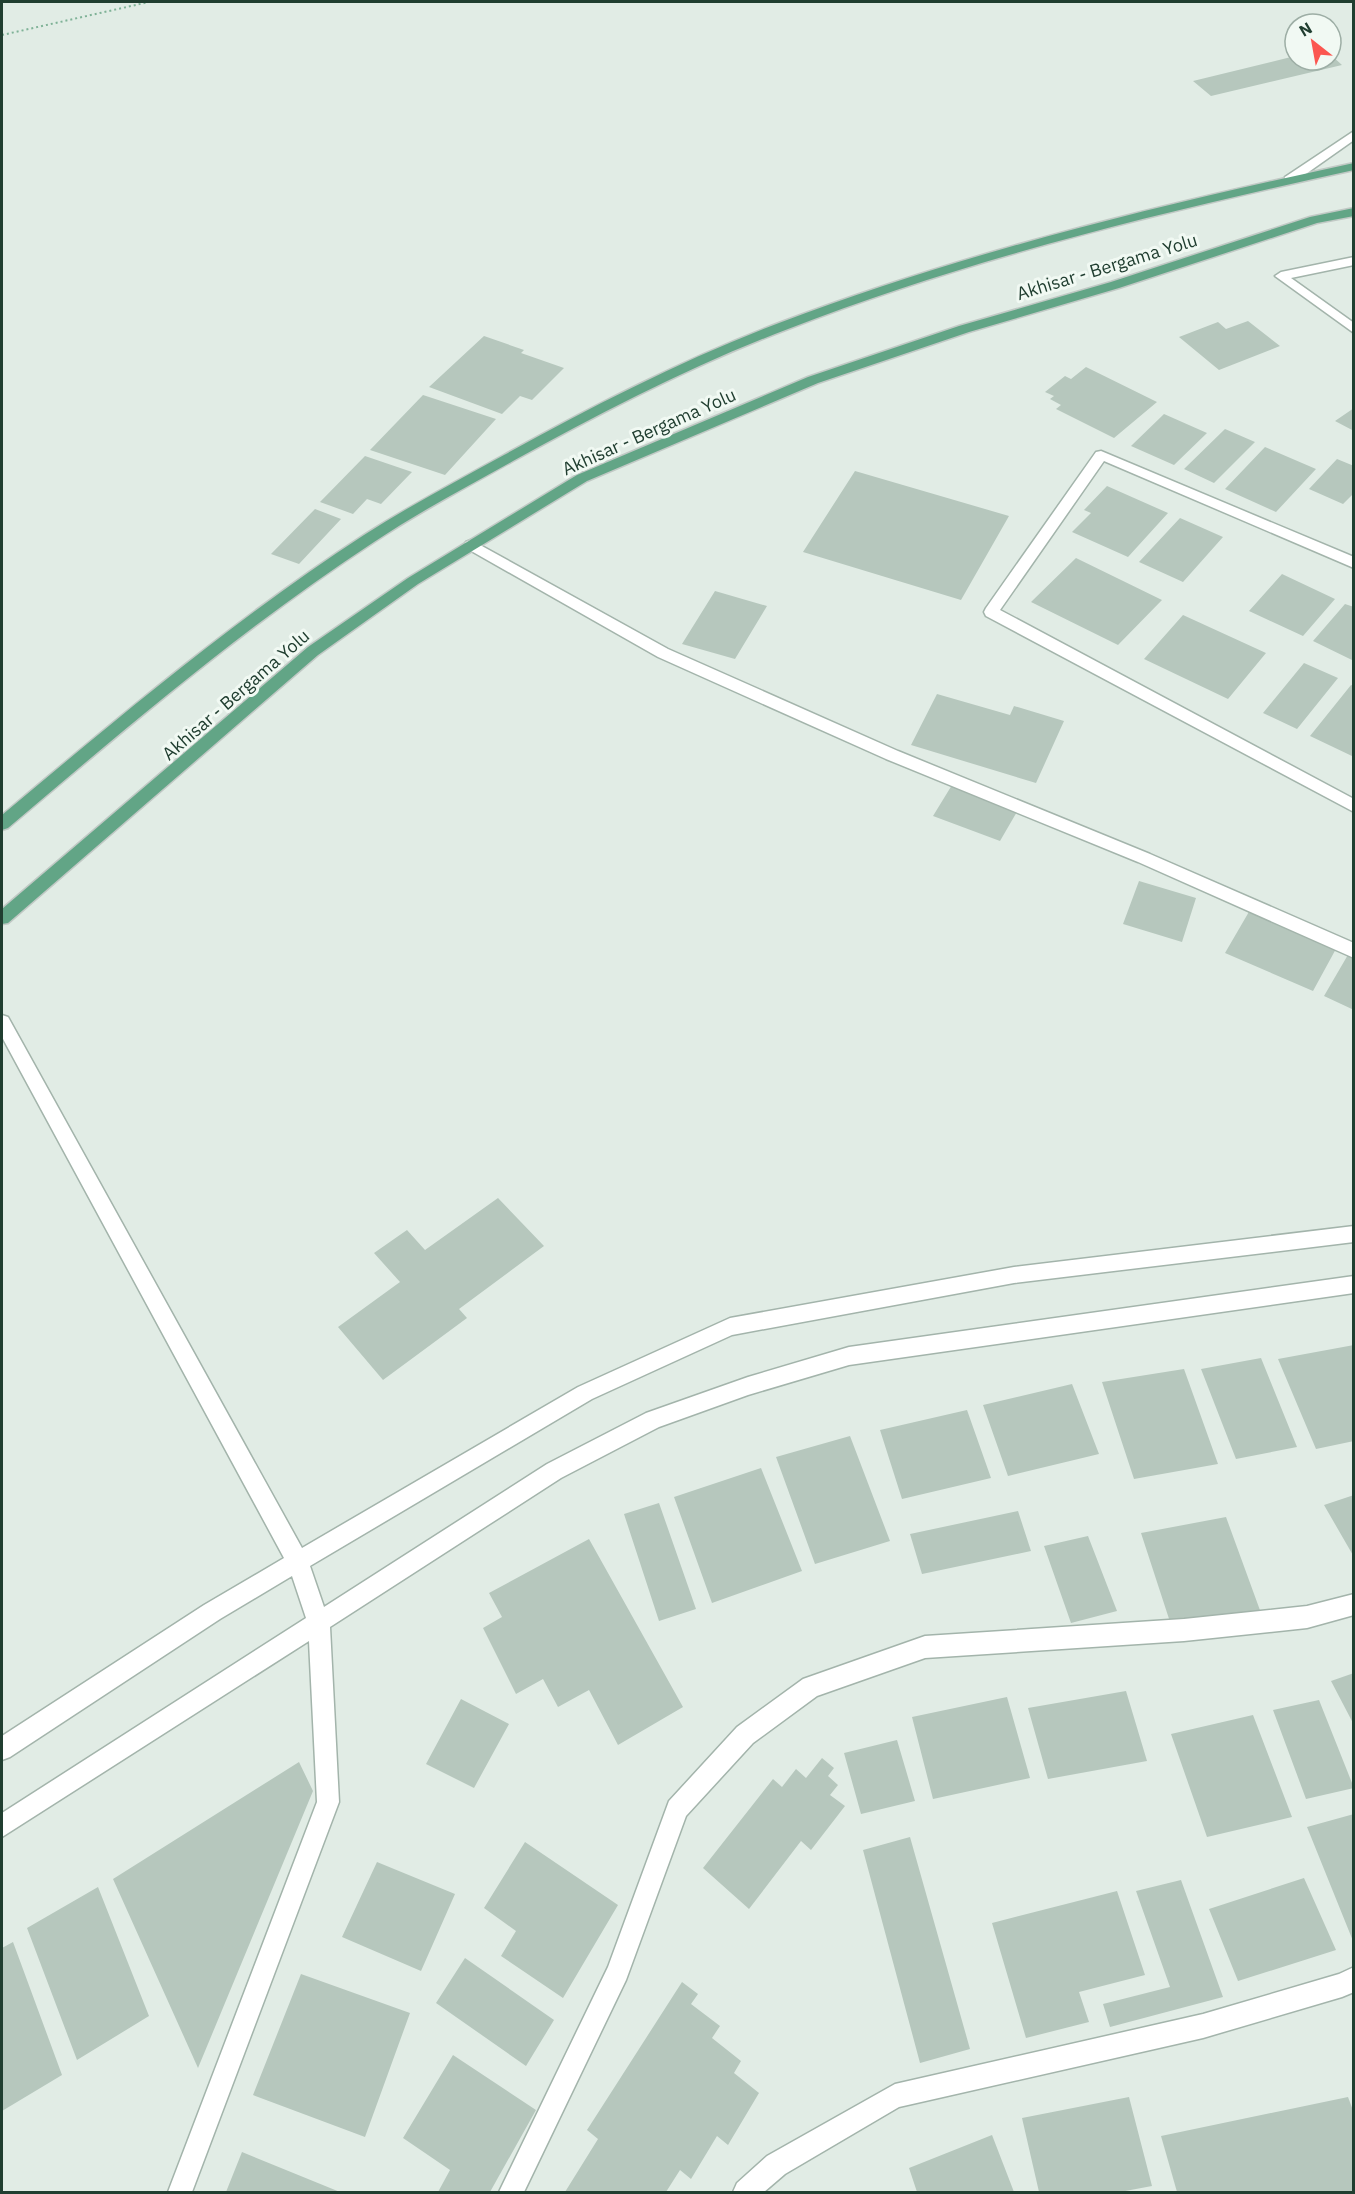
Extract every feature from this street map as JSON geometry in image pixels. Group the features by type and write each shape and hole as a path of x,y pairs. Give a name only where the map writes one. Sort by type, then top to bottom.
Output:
{"main road":[{"name":"Akhisar - Bergama Yolu","path":"2,824 185,670 283,597 372,537 566,425 666,377 784,325 913,282 1052,239 1353,166"},
{"name":"Akhisar - Bergama Yolu","path":"2,918 314,651 413,581 582,478 813,380 964,329 1115,285 1314,220 1353,212"}],"street":[{"path":"1289,180 1353,134"},
{"path":"1353,261 1281,276 1353,329"},
{"path":"1353,563 1101,455 991,612 1353,807"},
{"path":"471,545 663,653 892,755 1144,858 1353,951"},
{"path":"2,1022 298,1562 319,1624 328,1802 180,2193"},
{"path":"2,1749 212,1612 585,1393 730,1328 1014,1275 1353,1234"},
{"path":"2,1826 554,1471 653,1420 748,1386 849,1356 1353,1284"},
{"path":"511,2193 618,1972 677,1809 745,1735 811,1687 925,1647 1184,1630 1307,1617 1353,1604"},
{"path":"746,2193 776,2165 895,2096 1203,2026 1342,1985 1353,1979"}],"path":[{"path":"2,35 149,2"}],"building":[{"path":"1283,59 1283,72 1312,72 1211,96 1193,81"},
{"path":"1248,321 1280,346 1219,370 1179,337 1218,322 1226,329"},
{"path":"484,336 524,350 521,353 564,368 532,400 520,396 502,414 429,387"},
{"path":"1086,367 1157,402 1114,438 1056,409 1061,405 1050,399 1054,396 1045,392 1065,376 1071,379"},
{"path":"423,395 496,419 445,475 370,450"},
{"path":"1354,408 1354,431 1335,421"},
{"path":"1164,414 1207,433 1174,465 1131,446"},
{"path":"1225,429 1255,442 1214,483 1184,469"},
{"path":"1265,447 1316,469 1276,512 1225,489"},
{"path":"365,456 412,472 381,504 367,499 353,514 320,502"},
{"path":"1337,459 1354,466 1354,493 1343,504 1309,489"},
{"path":"855,471 1009,516 961,600 803,552"},
{"path":"1107,486 1168,513 1128,557 1072,532 1091,513 1084,510"},
{"path":"315,509 341,519 299,564 271,554"},
{"path":"1180,518 1223,537 1183,582 1139,562"},
{"path":"1076,558 1162,600 1118,645 1031,602"},
{"path":"1282,574 1335,599 1303,636 1249,611"},
{"path":"715,591 767,606 735,659 682,644"},
{"path":"1345,604 1354,607 1352,660 1313,641"},
{"path":"1183,615 1266,653 1228,699 1144,659"},
{"path":"1304,663 1338,678 1297,729 1263,713"},
{"path":"1351,685 1354,686 1352,756 1310,736"},
{"path":"937,694 1010,715 1014,706 1064,721 1036,783 911,745"},
{"path":"952,785 1018,810 1000,841 933,816"},
{"path":"1139,881 1196,898 1182,942 1123,924"},
{"path":"1250,910 1337,947 1313,991 1225,953"},
{"path":"1349,953 1354,955 1354,1010 1324,996"},
{"path":"498,1198 544,1246 459,1309 467,1318 383,1380 338,1327 400,1282 374,1253 407,1230 425,1250"},
{"path":"1354,1345 1354,1441 1316,1449 1278,1359"},
{"path":"1261,1358 1297,1447 1236,1459 1201,1369"},
{"path":"1184,1369 1218,1464 1134,1479 1102,1382"},
{"path":"1072,1384 1099,1454 1008,1476 983,1405"},
{"path":"967,1410 991,1478 902,1499 880,1430"},
{"path":"850,1436 890,1541 815,1564 776,1457"},
{"path":"761,1468 802,1571 712,1603 674,1497"},
{"path":"1354,1495 1354,1557 1324,1505"},
{"path":"659,1503 696,1609 659,1621 624,1514"},
{"path":"1018,1511 1031,1551 922,1574 910,1534"},
{"path":"1226,1517 1261,1613 1172,1628 1141,1533"},
{"path":"1088,1536 1117,1611 1071,1623 1044,1546"},
{"path":"589,1539 683,1707 618,1745 589,1690 558,1707 543,1679 516,1694 483,1628 502,1617 489,1593"},
{"path":"1354,1673 1354,1725 1331,1681"},
{"path":"1126,1691 1147,1761 1048,1779 1028,1708"},
{"path":"1007,1697 1030,1778 933,1799 912,1717"},
{"path":"461,1699 509,1724 474,1788 426,1764"},
{"path":"1319,1700 1354,1788 1306,1799 1273,1710"},
{"path":"1253,1715 1292,1817 1207,1837 1171,1734"},
{"path":"897,1740 915,1801 861,1814 844,1753"},
{"path":"822,1758 834,1768 828,1776 838,1785 830,1795 845,1806 811,1850 801,1841 749,1909 703,1868 773,1779 782,1787 796,1769 806,1778"},
{"path":"299,1762 313,1791 198,2068 113,1879"},
{"path":"1354,1814 1354,1941 1353,1941 1307,1827"},
{"path":"910,1837 970,2049 920,2063 863,1850"},
{"path":"525,1842 618,1905 563,1998 501,1956 516,1931 484,1908"},
{"path":"377,1862 455,1894 421,1971 342,1937"},
{"path":"1304,1878 1336,1950 1238,1981 1209,1909"},
{"path":"1181,1880 1223,1997 1110,2027 1103,2004 1170,1987 1136,1891"},
{"path":"98,1887 149,2016 77,2060 27,1928"},
{"path":"1117,1891 1145,1975 1079,1992 1089,2022 1026,2038 992,1923"},
{"path":"13,1942 62,2075 2,2111 2,1948"},
{"path":"465,1958 554,2020 526,2066 436,2003"},
{"path":"301,1974 410,2013 365,2137 253,2095"},
{"path":"682,1982 698,1994 691,2004 720,2026 712,2038 741,2061 734,2073 759,2093 728,2145 717,2136 691,2179 680,2170 666,2192 565,2192 598,2139 587,2130"},
{"path":"453,2055 536,2110 490,2192 438,2192 450,2170 403,2138"},
{"path":"1129,2097 1152,2186 1120,2192 1039,2192 1022,2118"},
{"path":"1348,2097 1354,2113 1354,2192 1177,2192 1161,2136"},
{"path":"992,2135 1014,2192 917,2192 909,2168"},
{"path":"242,2152 340,2192 226,2192"}]}
